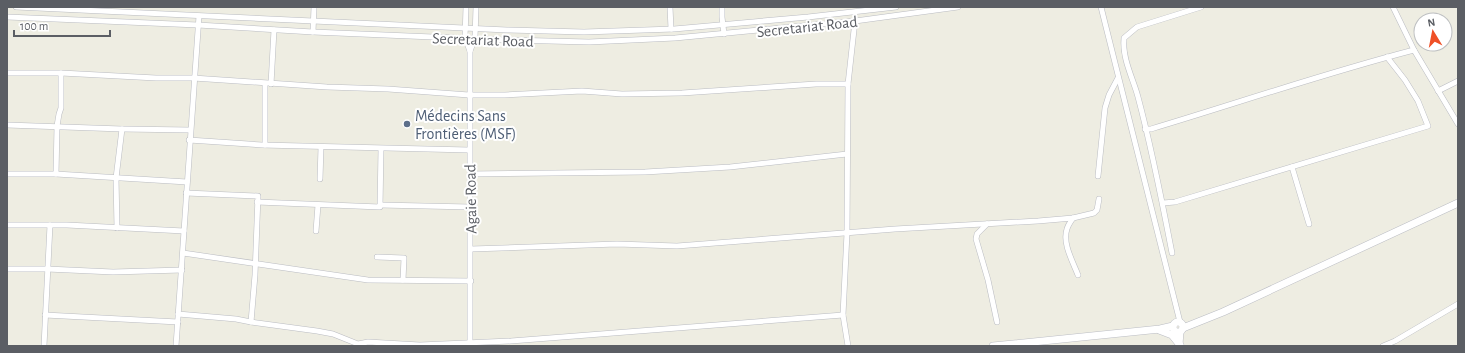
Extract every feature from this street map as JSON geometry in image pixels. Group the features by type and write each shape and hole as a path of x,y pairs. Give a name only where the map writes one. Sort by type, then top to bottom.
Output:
{"street":[{"name":"Secretariat Road","path":"16,7 70,8 199,16 584,32 671,29 896,7"},
{"path":"313,32 314,7"},
{"path":"466,7 465,38 470,51"},
{"path":"470,51 475,38 476,7"},
{"path":"670,7 671,29"},
{"path":"722,7 724,34"},
{"name":"Secretariat Road","path":"7,17 198,25 313,32 589,42 724,34 855,21 958,7"},
{"path":"1101,7 1176,309 1180,345"},
{"path":"1172,253 1163,203 1138,97 1123,46 1124,38 1138,27 1201,7"},
{"path":"1393,7 1413,48"},
{"path":"68,20 70,8"},
{"path":"176,346 193,78 199,16"},
{"path":"846,346 843,315 847,233 848,84 855,21"},
{"path":"271,84 274,30"},
{"path":"1145,129 1151,129 1324,75 1413,50"},
{"name":"Agaie Road","path":"470,51 470,345"},
{"path":"1415,52 1458,124"},
{"path":"1163,203 1175,202 1428,126 1418,101 1405,80 1387,57"},
{"path":"7,73 61,73 156,78 193,78 327,88 388,88 469,95 505,95 582,91 622,94 682,93 816,84 848,84"},
{"path":"56,174 57,126 61,108 61,73"},
{"path":"1098,176 1105,108 1109,95 1118,78"},
{"path":"1438,91 1458,81"},
{"path":"265,84 265,145"},
{"path":"7,125 190,130"},
{"path":"117,228 116,178 122,129"},
{"path":"189,140 265,145 469,150"},
{"path":"320,179 321,147"},
{"path":"380,205 382,149"},
{"path":"470,174 644,172 730,167 847,154"},
{"path":"1292,167 1309,224"},
{"path":"7,174 56,174 187,182"},
{"path":"186,193 258,196 251,322"},
{"path":"471,249 617,244 677,246 1073,218 1095,213 1098,199"},
{"path":"257,202 380,207 380,205 470,207"},
{"path":"994,346 1178,327 1193,323 1223,312 1458,203"},
{"path":"316,231 318,205"},
{"path":"1073,218 1067,227 1066,235 1067,245 1078,275"},
{"path":"987,224 977,234 976,239 988,280 997,322"},
{"path":"7,225 50,225 184,230"},
{"path":"44,346 50,225"},
{"path":"183,253 368,280 471,281"},
{"path":"377,257 404,258 403,280"},
{"path":"7,269 114,272 182,270"},
{"path":"1384,346 1458,304"},
{"path":"178,314 236,319 333,334 357,345 368,342 420,345 470,345 843,315"},
{"path":"46,315 178,322"},
{"path":"1158,329 1172,335 1180,345"}],"place":[{"name":"Médecins Sans Frontières (MSF)","path":"407,124"}]}
